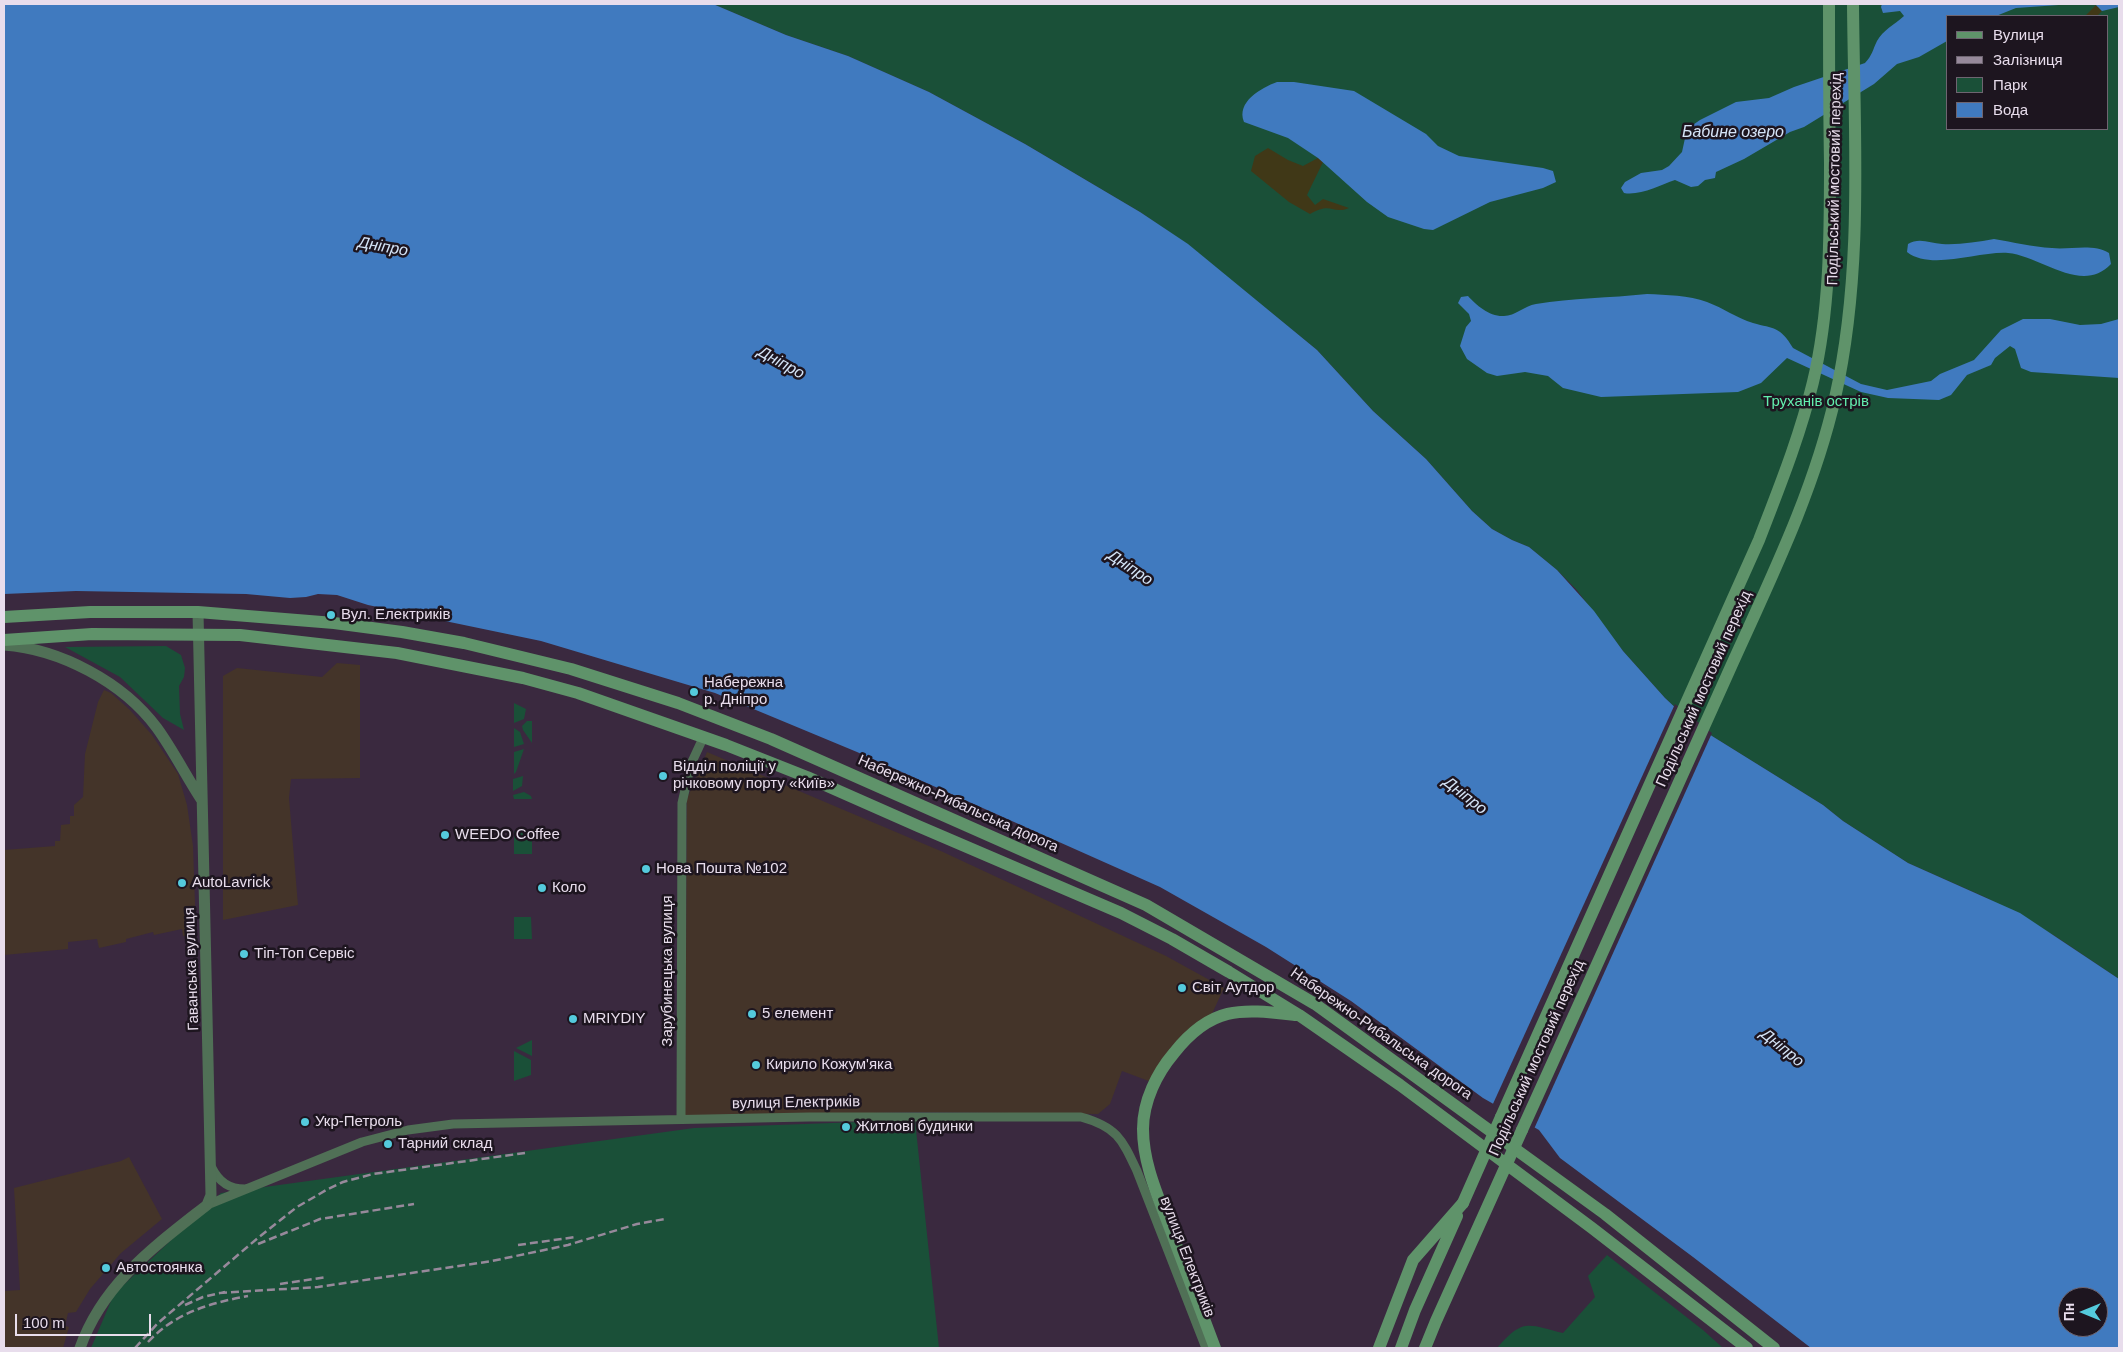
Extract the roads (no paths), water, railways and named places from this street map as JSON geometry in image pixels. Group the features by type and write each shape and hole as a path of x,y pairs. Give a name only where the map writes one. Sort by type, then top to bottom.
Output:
{"main road":[{"name":"Подільський мостовий перехід","path":"1401,1348 1430,1275 1759,540 1789,461 1813,382 1824,311 1830,215 1829,4"},
{"name":"Подільський мостовий перехід","path":"1425,1348 1470,1244 1778,564 1813,476 1835,397 1849,314 1854,219 1852,4"},
{"name":"Набережно-Рибальська дорога","path":"4,617 90,612 198,612 325,622 402,632 524,657 620,684 678,703 771,739 1146,906 1315,1004 1606,1214 1774,1348"},
{"name":"Набережно-Рибальська дорога","path":"4,640 92,634 240,635 397,652 522,678 578,693 704,736 807,777 1121,913 1180,944 1299,1015 1400,1085 1592,1228 1747,1348"},
{"path":"1215,1348 1149,1172 1143,1129 1149,1096 1164,1065 1178,1047 1200,1026 1214,1018 1238,1011 1299,1015"},
{"path":"1379,1348 1414,1260 1463,1203"}],"street":[{"name":"Гаванська вулиця","path":"198,612 212,1168 212,1188 207,1206"},
{"path":"4,645 25,646 64,658 114,686 137,706 157,728 202,800"},
{"name":"Зарубинецька вулиця","path":"682,1119 682,802 691,764 704,736"},
{"name":"вулиця Електриків","path":"80,1348 87,1328 103,1302 129,1270 207,1206 339,1151 408,1130 453,1124 682,1119 1014,1116 1081,1117 1094,1121 1118,1134 1137,1171 1206,1348"},
{"path":"212,1168 218,1179 226,1185 235,1188 250,1188"}],"water":[{"name":"Дніпро","path":"4,4 713,4 786,35 848,56 929,92 1025,144 1140,212 1188,244 1317,350 1373,411 1426,459 1472,511 1492,529 1529,547 1557,570 1594,611 1623,651 1680,712 1712,736 1823,805 1843,821 1908,863 2020,913 2119,979 2119,1348 1811,1348 1560,1158 1539,1130 1483,1098 1351,1001 1266,947 1160,887 857,752 715,693 541,641 368,605 337,595 318,594 290,598 246,594 76,591 4,594"},
{"name":"Бабине озеро","path":"1882,4 2073,4 2016,8 1998,15 1946,15 1946,42 1919,57 1897,64 1874,84 1804,127 1790,132 1744,159 1716,172 1715,178 1705,180 1698,186 1691,187 1675,180 1643,192 1624,193 1621,188 1625,182 1641,173 1662,170 1669,166 1682,152 1687,129 1700,120 1736,102 1769,98 1794,87 1865,63 1879,37 1904,16 1900,11 1883,13"},
{"path":"2089,4 2119,4 2119,7 2102,11 2096,5"},
{"path":"1277,82 1294,82 1354,91 1426,134 1438,146 1459,156 1543,168 1553,171 1556,182 1543,188 1490,202 1433,230 1424,229 1388,217 1367,202 1318,158 1288,138 1244,122 1242,115 1247,102 1257,92"},
{"path":"1994,239 2030,246 2096,248 2109,253 2111,264 2100,273 2087,276 2074,275 2008,253 1929,260 1907,252 1908,244 1916,241 1955,244"},
{"path":"1647,294 1693,298 1713,304 1747,321 1780,332 1793,348 1861,384 1887,390 1931,381 1940,374 1974,360 2001,330 2023,319 2050,319 2080,325 2101,324 2119,319 2119,378 2031,372 2021,368 2015,349 2010,346 1995,358 1991,365 1967,375 1951,395 1939,400 1888,398 1861,392 1787,358 1761,383 1738,392 1601,397 1563,388 1548,376 1525,372 1497,376 1487,373 1467,359 1460,346 1466,327 1471,321 1469,314 1458,303 1461,297 1468,296 1479,307 1494,315 1504,316 1536,304 1563,300"}],"railway":[{"path":"135,1348 158,1323 259,1237 297,1207 328,1189 343,1182 373,1174 525,1153"},
{"path":"258,1244 320,1219 414,1204"},
{"path":"219,1293 318,1287 492,1261 568,1245 637,1224 665,1219"},
{"path":"518,1245 576,1237"},
{"path":"280,1284 327,1277"},
{"path":"185,1305 203,1297 225,1292"},
{"path":"148,1342 158,1332 194,1311 220,1302 248,1296"}],"place":[{"name":"Вул. Електриків","path":"331,615"},
{"name":"Набережна р. Дніпро","path":"694,692"},
{"name":"Відділ поліції у річковому порту «Київ»","path":"663,776"},
{"name":"WEEDO Coffee","path":"445,835"},
{"name":"Нова Пошта №102","path":"646,869"},
{"name":"AutoLavrick","path":"182,883"},
{"name":"Коло","path":"542,888"},
{"name":"Тіп-Топ Сервіс","path":"244,954"},
{"name":"Світ Аутдор","path":"1182,988"},
{"name":"5 елемент","path":"752,1014"},
{"name":"MRIYDIY","path":"573,1019"},
{"name":"Кирило Кожум'яка","path":"756,1065"},
{"name":"Укр-Петроль","path":"305,1122"},
{"name":"Житлові будинки","path":"846,1127"},
{"name":"Тарний склад","path":"388,1144"},
{"name":"Автостоянка","path":"106,1268"}],"park label":[{"name":"Труханів острів","path":"1816,402"}]}
